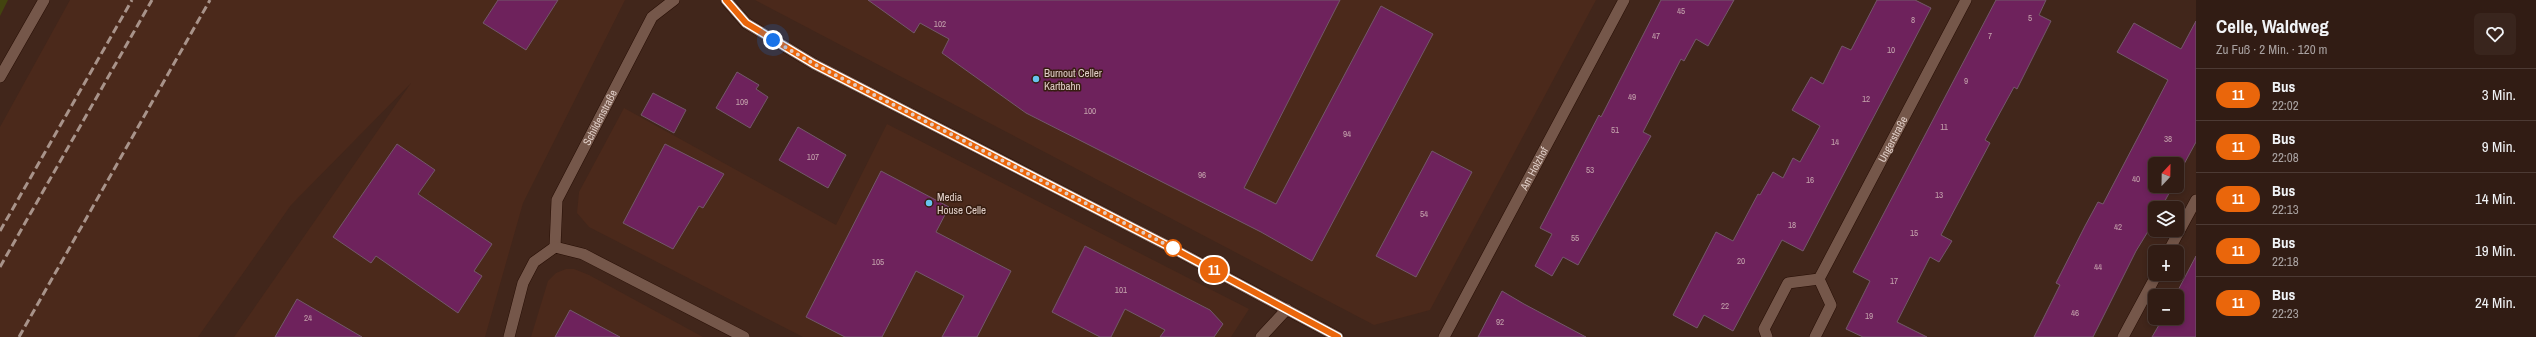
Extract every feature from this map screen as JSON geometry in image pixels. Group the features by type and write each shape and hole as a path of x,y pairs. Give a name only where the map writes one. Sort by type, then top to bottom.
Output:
{"street":[{"path":"0,76 44,0"},
{"name":"Schildenstraße","path":"554,247 557,200 652,17 674,0"},
{"path":"726,0 746,23 814,64 1287,309 1338,337"},
{"name":"Am Holzhof","path":"1444,337 1624,0"},
{"name":"Ungerstraße","path":"1819,279 1966,0"},
{"path":"2172,245 2196,200"},
{"path":"509,337 523,283 534,262 554,247 583,254 744,337"},
{"path":"1767,337 1764,329 1788,283 1819,279 1831,305 1815,337"},
{"path":"2123,337 2152,281"},
{"path":"1261,337 1287,309"}],"shaded area":[{"path":"0,0 8,0 0,16"},
{"path":"70,0 625,0 523,203 485,337 234,337 411,83 291,205 198,337 0,337 0,127"},
{"path":"755,0 1596,0 1430,310 1374,325"},
{"path":"624,108 836,225 887,124 1249,309 1231,337 803,337 589,227 577,213 579,192"},
{"path":"566,269 574,269 589,275 703,337 531,337 548,281 556,273"}],"building":[{"path":"498,0 558,0 526,50 483,23"},
{"path":"868,0 1340,0 1244,188 1276,204 1381,6 1433,34 1312,261 1261,232 1026,113 942,53 949,39 920,23 914,33"},
{"path":"1661,0 1734,0 1708,46 1696,39 1684,61 1681,59 1643,132 1651,136 1578,265 1563,257 1552,276 1535,266 1552,234 1540,228 1599,115 1601,117"},
{"path":"1877,0 1915,0 1931,8 1803,251 1782,240 1733,331 1704,315 1697,328 1673,315 1716,232 1733,241 1758,194 1760,195 1773,172 1783,178 1793,158 1800,162 1820,126 1792,110 1811,77 1823,84 1842,46 1851,50"},
{"path":"1996,0 2046,0 2039,15 2051,21 2017,89 2014,87 1985,140 1990,143 1941,235 1952,241 1939,262 1930,257 1897,322 1927,337 1863,337 1846,329 1870,281 1853,272"},
{"path":"2196,21 2196,142 2184,164 2184,157 2148,157 2148,193 2169,193 2165,201 2148,201 2148,231 2136,251 2093,337 2034,337 2060,285 2056,283 2085,226 2098,202 2103,204 2168,80 2117,52 2134,23 2181,49"},
{"path":"737,72 759,85 756,89 768,97 750,128 716,108"},
{"path":"653,93 686,110 674,133 641,115"},
{"path":"798,127 846,155 828,188 779,160"},
{"path":"397,144 435,170 418,194 492,244 474,271 482,276 458,313 376,256 371,263 333,237"},
{"path":"665,144 724,174 703,208 699,206 673,249 623,223"},
{"path":"1432,151 1472,172 1416,277 1376,256"},
{"path":"881,171 949,207 936,232 1011,271 977,337 942,337 964,296 916,271 882,337 845,337 806,317"},
{"path":"1085,246 1210,310 1223,324 1214,337 1160,337 1165,330 1125,309 1111,337 1100,337 1052,312"},
{"path":"2196,256 2196,337 2152,337 2159,325 2184,325 2184,289 2179,289"},
{"path":"1502,291 1524,304 1586,337 1478,337"},
{"path":"297,299 362,337 275,337"},
{"path":"570,310 620,337 555,337"}],"railway":[{"path":"0,231 132,0"},
{"path":"0,267 152,0"},
{"path":"19,337 210,0"}],"bus line":[{"name":"11","path":"726,0 746,23 814,64 1170,247 1338,337"}],"place":[{"name":"Burnout Celler Kartbahn","path":"1036,79"},
{"name":"Media House Celle","path":"929,203"}],"route":[{"path":"773,40 814,64 1173,248"}]}
